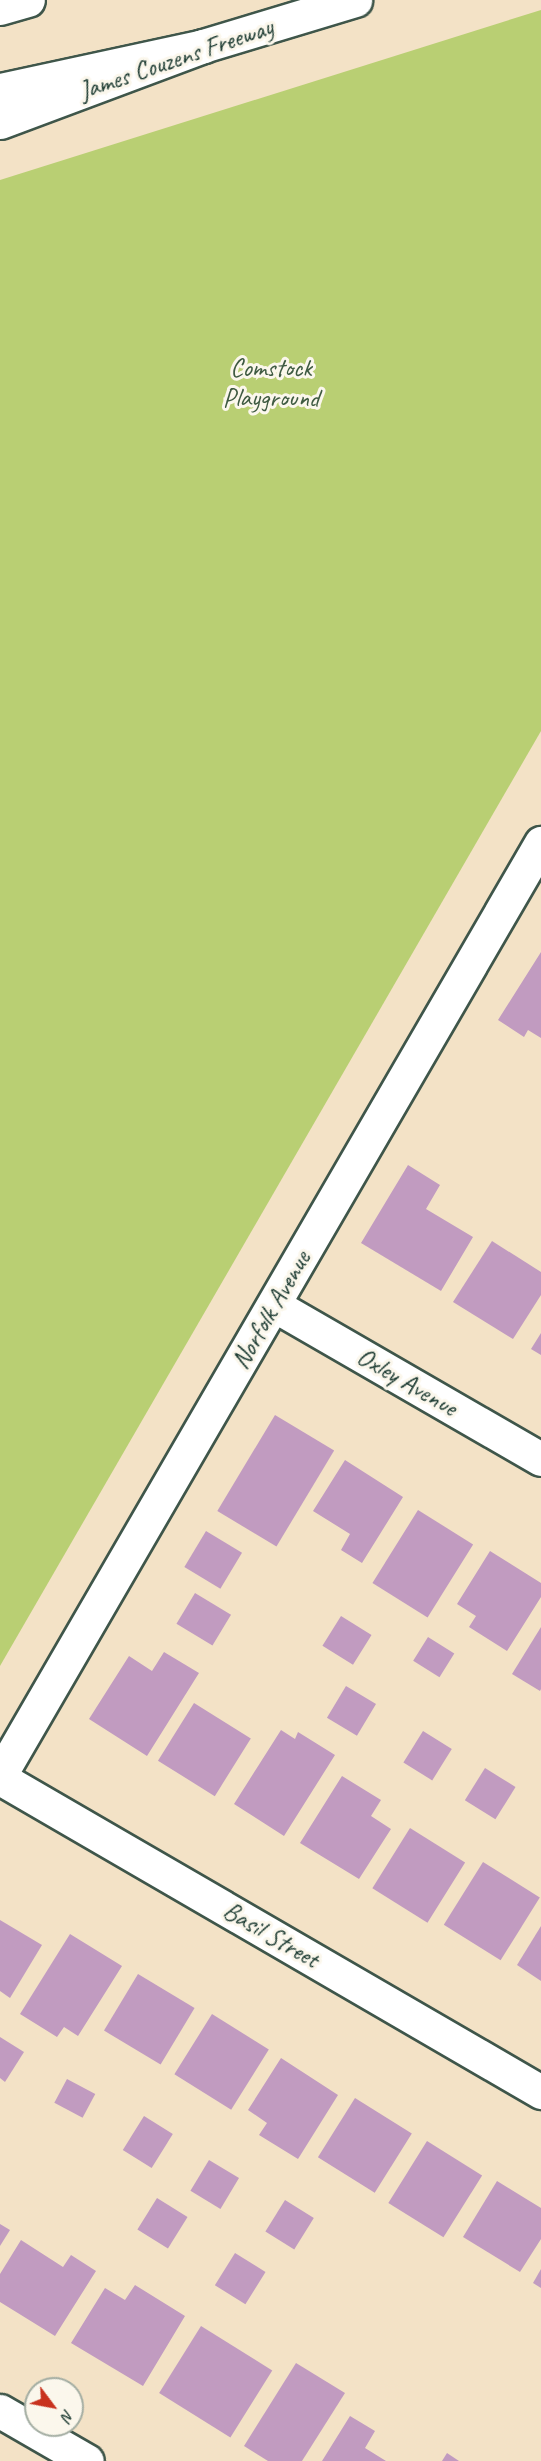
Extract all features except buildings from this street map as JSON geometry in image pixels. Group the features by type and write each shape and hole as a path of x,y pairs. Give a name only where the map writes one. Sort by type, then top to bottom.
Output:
{"main road":[{"path":"0,8 28,0"},
{"name":"James Couzens Freeway","path":"0,122 203,46 355,0"},
{"path":"0,90 203,46"},
{"name":"Norfolk Avenue","path":"0,1777 541,843"},
{"name":"Oxley Avenue","path":"274,1305 541,1460"},
{"name":"Basil Street","path":"0,1777 541,2092"},
{"path":"0,2410 87,2461"}],"green space":[{"name":"Comstock Playground","path":"541,10 541,731 0,1666 0,180"}]}
